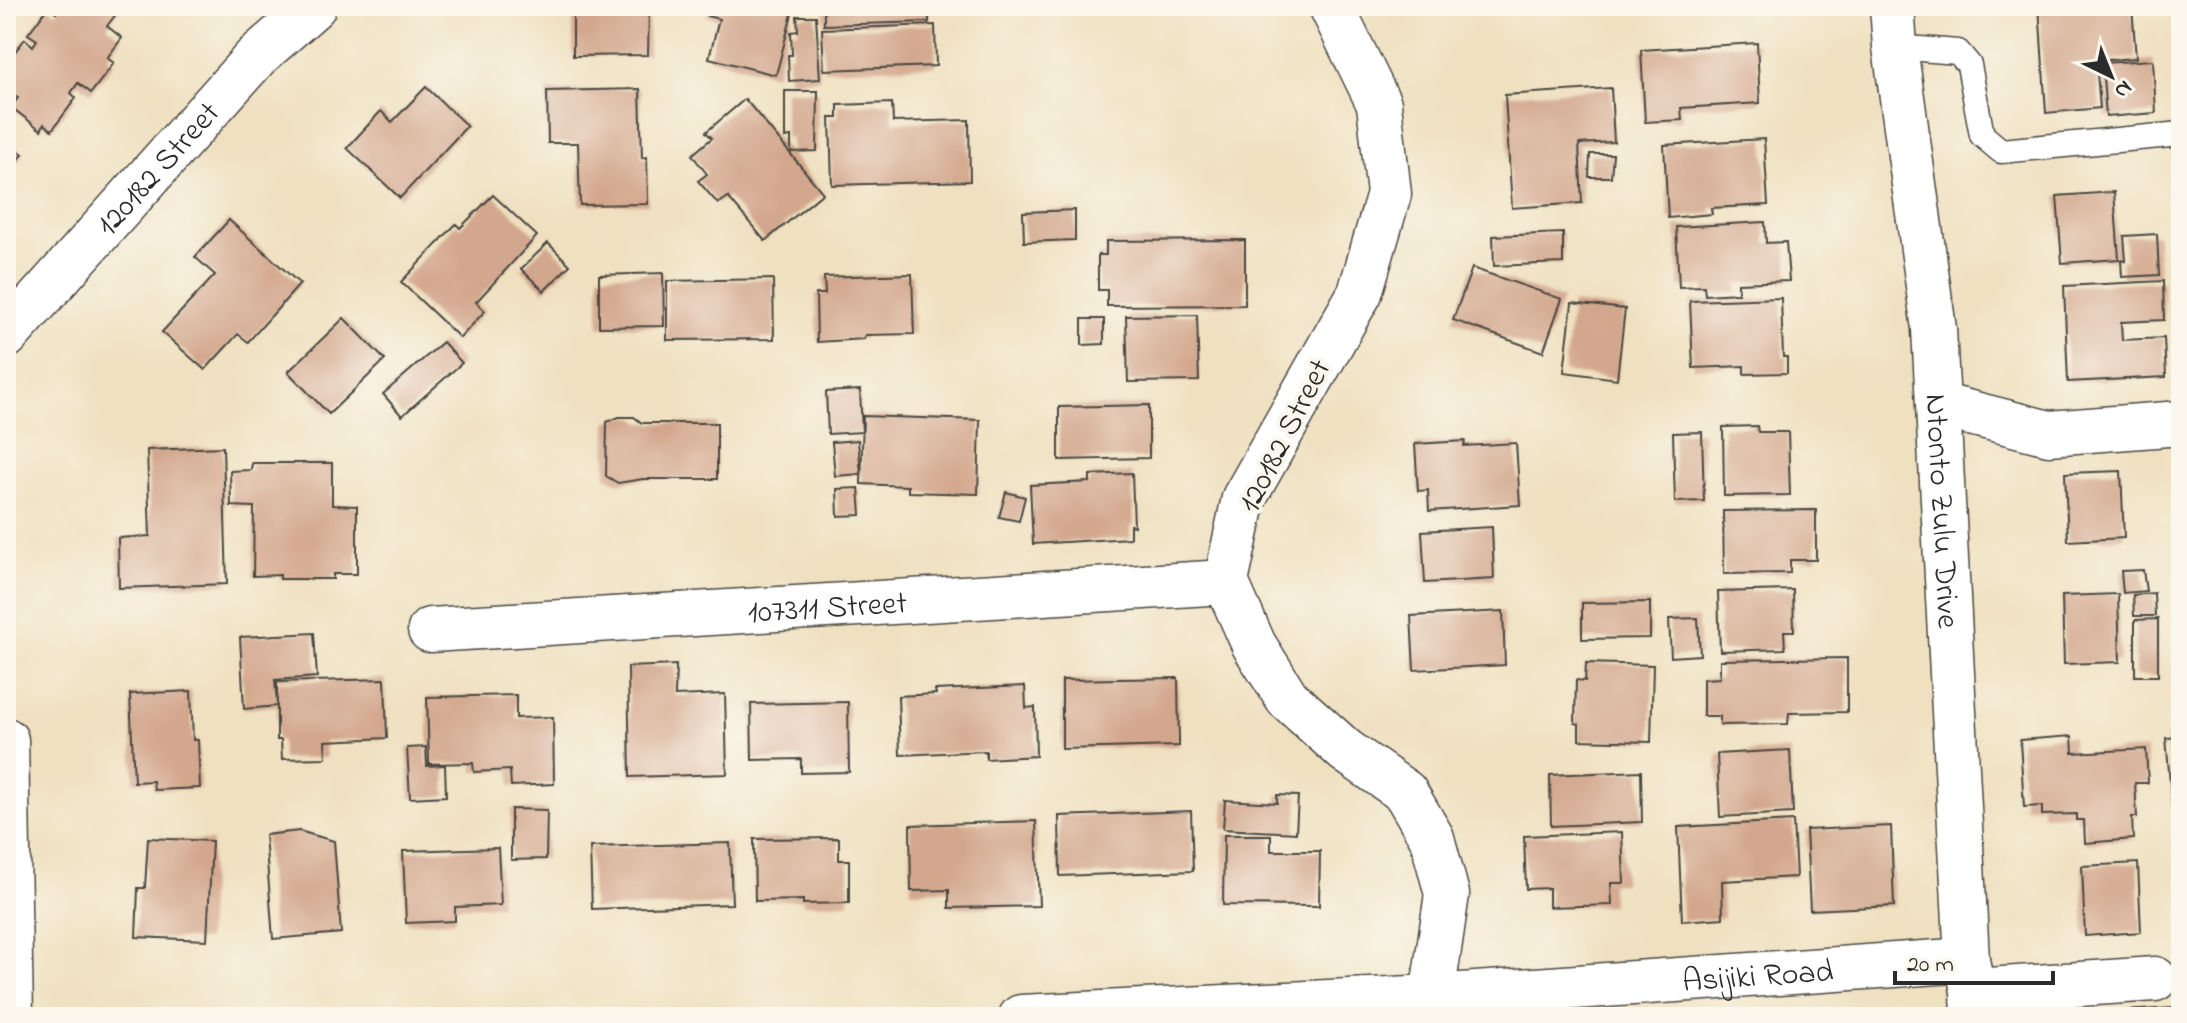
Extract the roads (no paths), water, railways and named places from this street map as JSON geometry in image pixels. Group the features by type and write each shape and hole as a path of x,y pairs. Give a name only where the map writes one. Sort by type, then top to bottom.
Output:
{"street":[{"name":"120182 Street","path":"6,336 256,57 314,6"},
{"name":"120182 Street","path":"1226,582 1244,498 1360,293 1389,194 1379,104 1331,6"},
{"name":"Ntonto Zulu Drive","path":"1894,27 1934,329 1971,989"},
{"path":"1939,405 2049,433 2181,423"},
{"name":"107311 Street","path":"430,630 1226,582"},
{"path":"1226,582 1254,645 1287,698 1346,751 1405,792 1432,838 1447,894 1432,997"},
{"path":"6,740 11,1017"},
{"name":"Asijiki Road","path":"1021,1017 1214,1013 1432,997 1971,989 2155,979"}],"lane":[{"path":"1894,27 1958,52 1969,65 1982,135 2001,151 2181,134"}]}
